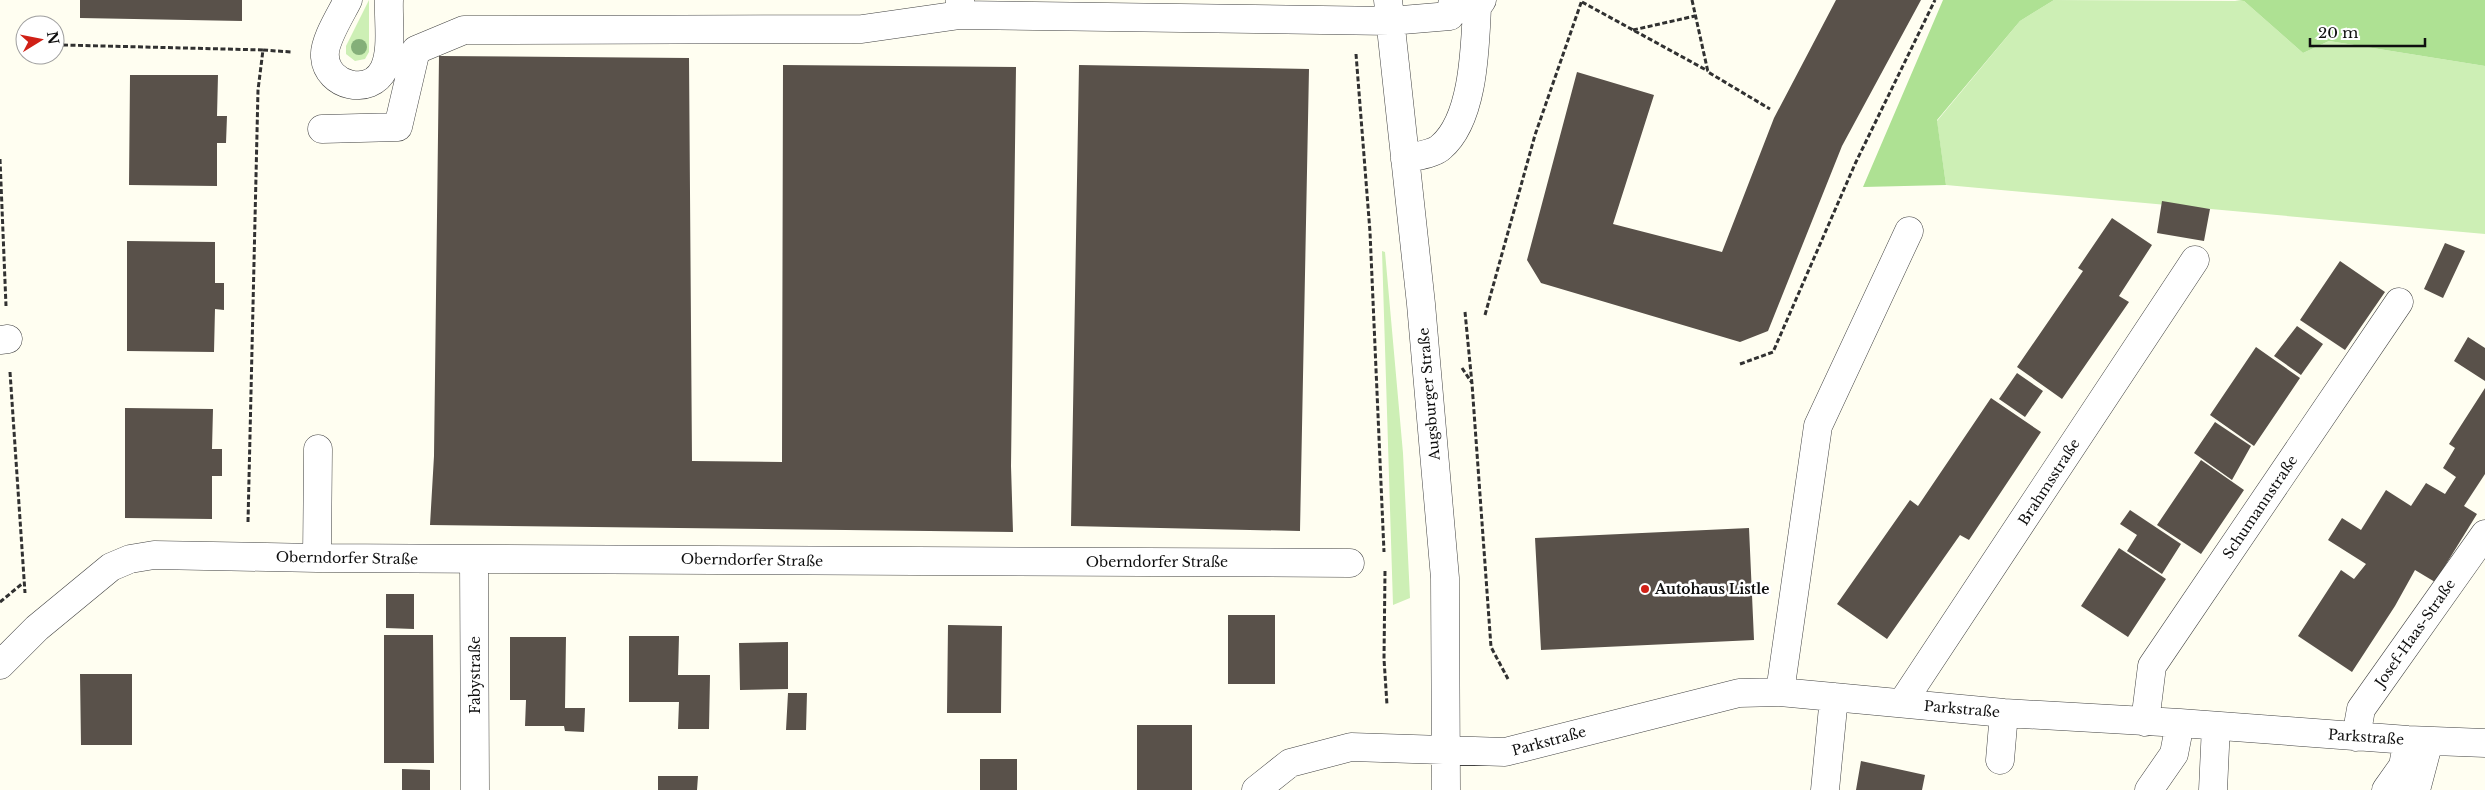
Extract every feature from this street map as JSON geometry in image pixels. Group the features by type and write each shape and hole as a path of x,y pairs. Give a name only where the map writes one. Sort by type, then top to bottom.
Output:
{"street":[{"path":"348,0 326,45 324,55 332,75 349,85 359,86 376,78 383,70 388,52 389,0"},
{"path":"388,52 416,50 464,30 862,29 960,7 1353,20 1389,11 1468,5 1474,71 1458,127 1440,148 1405,159"},
{"name":"Augsburger Straße","path":"1389,11 1421,304 1445,578 1446,790"},
{"path":"322,129 398,127 416,50"},
{"path":"1780,692 1818,426 1909,231"},
{"name":"Brahmsstraße","path":"1902,703 2195,260"},
{"name":"Schumannstraße","path":"2145,722 2152,666 2399,302"},
{"path":"317,558 318,449"},
{"name":"Josef-Haas-Straße","path":"2356,737 2361,709 2485,534"},
{"name":"Oberndorfer Straße","path":"0,665 30,635 111,567 130,559 154,555 317,558 1350,563"},
{"name":"Fabystraße","path":"474,559 475,790"},
{"name":"Parkstraße","path":"1256,790 1290,763 1351,747 1505,752 1701,701 1739,693 1780,692 2004,713 2180,723 2356,737 2485,743"},
{"path":"1819,775 1834,697"},
{"path":"2000,760 2004,713"},
{"path":"2149,790 2174,754 2180,723"},
{"path":"2213,790 2216,726"},
{"path":"2386,790 2419,740"},
{"path":"2416,790 2419,740"}],"path":[{"path":"1692,0 1708,72"},
{"path":"1740,364 1773,352 1855,164 1935,0"},
{"path":"1485,315 1534,135 1582,1 1770,109"},
{"path":"1633,30 1695,16"},
{"path":"1353,20 1370,232 1384,562 1384,659 1387,705"},
{"path":"65,45 263,50 324,55"},
{"path":"247,556 258,90 263,50"},
{"path":"0,159 4,340 30,635"},
{"path":"1465,312 1491,647 1508,679"},
{"path":"0,602 24,583"}],"green space":[{"path":"369,0 369,52 365,59 355,61 346,54 346,46"},
{"path":"1943,0 2054,0 2020,21 1937,120 1946,185 1863,187"},
{"path":"2054,0 2244,1 2303,53 2329,41 2485,66 2485,234 1946,185 1937,121 2020,21"},
{"path":"2235,0 2485,0 2485,66 2329,41 2303,53 2244,1"},
{"path":"1382,251 1385,252 1403,453 1410,598 1393,605"}],"building":[{"path":"80,0 242,0 242,21 80,18"},
{"path":"1836,0 1921,0 1842,146 1768,331 1740,342 1541,283 1527,260 1577,72 1654,95 1613,224 1722,252 1774,118"},
{"path":"439,56 689,58 692,461 782,462 783,65 1016,67 1011,466 1013,532 430,525 434,456"},
{"path":"1079,65 1309,69 1300,531 1071,526"},
{"path":"130,75 218,75 217,116 227,116 226,143 217,143 217,186 129,185"},
{"path":"2162,201 2210,209 2204,241 2157,233"},
{"path":"2112,218 2152,245 2119,296 2129,302 2062,399 2017,367 2083,271 2078,268"},
{"path":"127,241 215,242 215,283 224,283 224,310 215,309 214,352 127,351"},
{"path":"2445,243 2465,251 2443,298 2424,289"},
{"path":"2340,261 2385,292 2345,350 2300,320"},
{"path":"2297,326 2323,344 2301,375 2274,356"},
{"path":"2468,337 2485,348 2485,381 2454,361"},
{"path":"2256,347 2300,378 2254,446 2210,415"},
{"path":"2017,373 2043,391 2025,417 1999,399"},
{"path":"2485,388 2485,474 2464,506 2477,514 2435,582 2415,570 2395,606 2352,672 2298,636 2341,570 2354,579 2366,564 2328,540 2342,518 2361,530 2386,490 2411,506 2426,483 2445,494 2456,477 2443,468 2455,448 2449,444"},
{"path":"1991,398 2041,432 1969,540 1960,535 1887,639 1837,604 1910,500 1918,506"},
{"path":"125,408 213,409 212,449 222,449 222,476 212,476 212,519 125,518"},
{"path":"2215,422 2251,446 2232,480 2194,453"},
{"path":"2201,460 2244,490 2201,554 2157,525"},
{"path":"2130,510 2181,544 2162,574 2127,551 2137,535 2120,524"},
{"name":"Autohaus Listle","path":"1749,528 1754,640 1541,650 1535,538"},
{"path":"2119,548 2166,579 2128,637 2081,606"},
{"path":"386,594 414,594 414,629 386,628"},
{"path":"1228,615 1275,615 1275,684 1228,684"},
{"path":"948,625 1002,626 1001,713 947,713"},
{"path":"384,635 433,635 434,763 384,763"},
{"path":"629,636 679,636 678,675 710,675 709,729 678,729 679,702 629,702"},
{"path":"510,637 566,637 565,708 585,708 584,732 565,731 564,726 525,726 526,700 510,700"},
{"path":"788,642 788,689 740,690 739,643"},
{"path":"80,674 132,674 132,745 81,745"},
{"path":"788,693 807,693 806,730 786,730"},
{"path":"1137,725 1192,725 1192,790 1137,790"},
{"path":"980,759 1017,759 1017,790 980,790"},
{"path":"1861,761 1925,775 1922,790 1856,790"},
{"path":"402,769 430,770 430,790 402,790"},
{"path":"658,776 698,776 697,790 658,790"}],"place":[{"name":"Autohaus Listle","path":"1645,589"}]}
